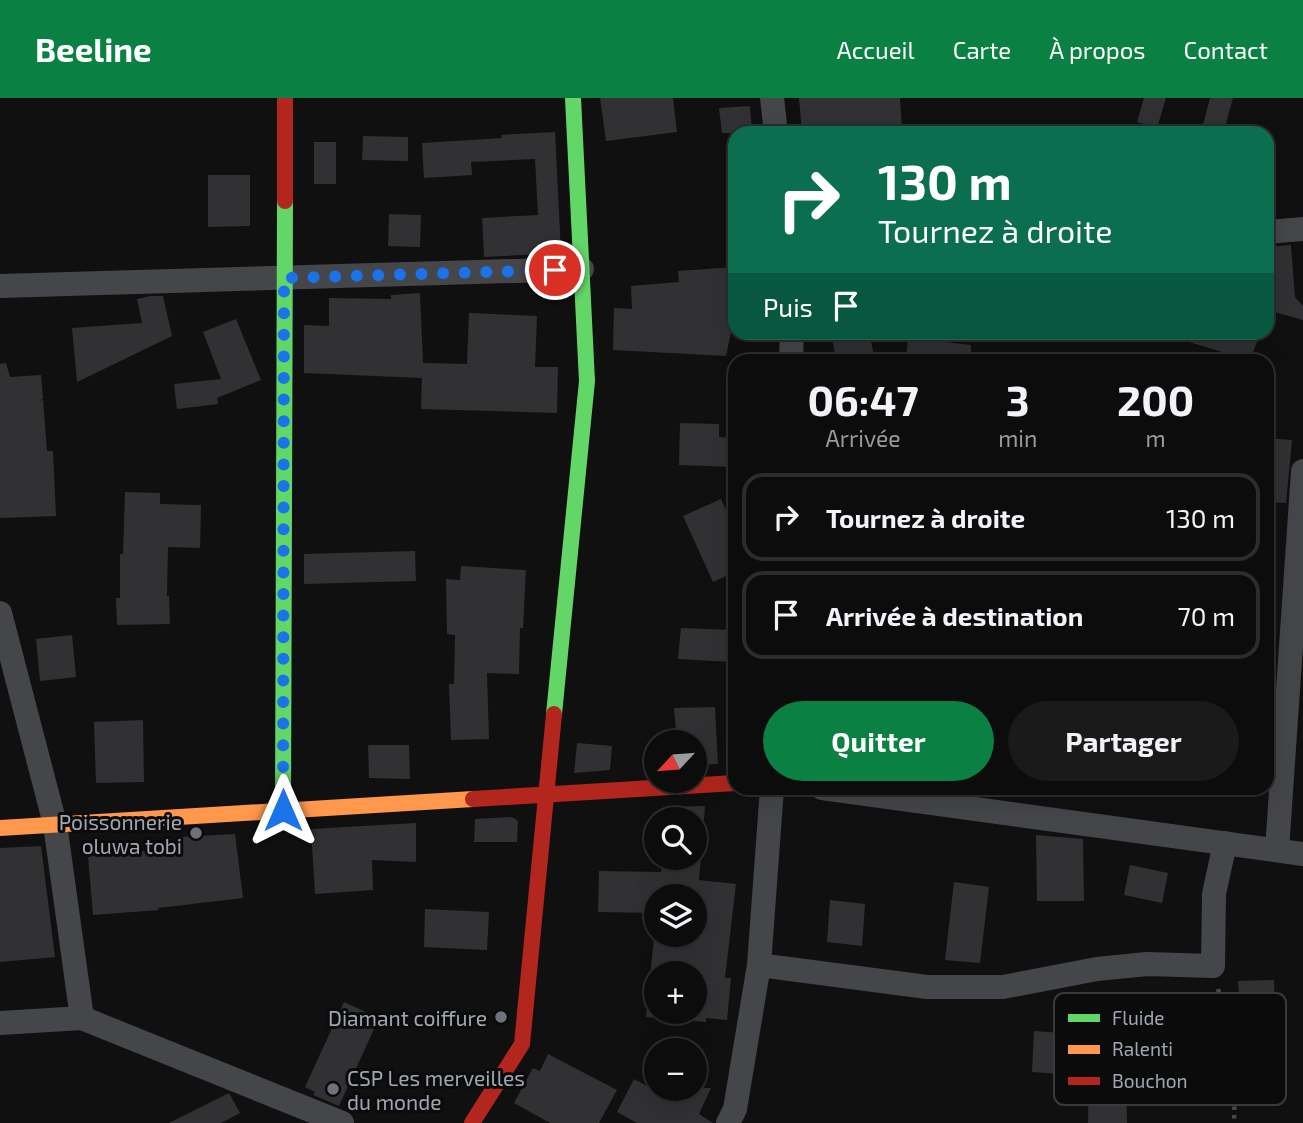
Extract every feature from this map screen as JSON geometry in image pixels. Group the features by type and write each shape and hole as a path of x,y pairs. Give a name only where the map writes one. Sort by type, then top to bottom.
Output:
{"street":[{"path":"283,810 285,98"},
{"path":"472,1123 522,1044 547,795 587,381 573,98"},
{"path":"772,98 775,126"},
{"path":"1274,231 1303,229"},
{"path":"0,286 582,269"},
{"path":"1278,850 1303,471"},
{"path":"0,614 55,824 82,1018"},
{"path":"0,828 728,783"},
{"path":"739,1118 760,965 772,795"},
{"path":"873,795 1303,853"},
{"path":"760,965 927,987 1003,987 1097,969 1147,964 1213,966 1214,894 1225,843"},
{"path":"0,1023 82,1018 342,1123"}],"path":[{"path":"1213,966 1220,993"},
{"path":"1234,1123 1235,1105"}],"building":[{"path":"600,98 673,98 677,132 606,141"},
{"path":"799,98 900,98 902,126 801,126"},
{"path":"1144,98 1166,98 1158,126 1137,122"},
{"path":"1210,98 1233,98 1225,126 1203,125"},
{"path":"750,106 751,126 728,126 728,133 722,133 719,108"},
{"path":"555,132 561,253 484,257 482,218 538,215 535,159 471,162 472,175 424,178 422,143"},
{"path":"363,136 408,137 408,161 362,160"},
{"path":"314,142 336,142 336,184 314,184"},
{"path":"208,175 250,175 250,226 208,227"},
{"path":"389,214 421,215 420,247 388,246"},
{"path":"1291,245 1295,297 1303,306 1303,320 1274,312 1274,246"},
{"path":"728,267 729,340 726,356 613,350 614,308 632,309 631,286 679,282 678,271"},
{"path":"420,293 423,363 467,364 469,313 537,316 535,367 558,367 557,413 421,409 422,378 304,373 304,325 329,326 329,298 391,299 391,295"},
{"path":"163,296 172,336 77,382 72,328 142,323 137,299"},
{"path":"236,319 261,380 217,398 218,404 177,409 174,384 221,379 203,332"},
{"path":"832,340 871,340 874,354 835,354"},
{"path":"908,340 971,345 971,354 907,354"},
{"path":"1183,340 1258,340 1252,354 1221,354 1222,352"},
{"path":"6,363 10,377 41,375 43,399 38,401 43,400 47,451 53,451 56,516 0,518 0,364"},
{"path":"680,423 719,424 719,437 728,438 728,467 679,465"},
{"path":"1274,439 1292,440 1286,503 1274,502"},
{"path":"125,492 160,493 160,504 201,505 200,548 168,547 167,596 170,624 117,625 116,598 120,598"},
{"path":"721,499 728,514 728,575 713,582 683,516"},
{"path":"415,551 416,581 304,584 304,554"},
{"path":"461,566 526,570 519,674 487,673 489,739 451,740 449,684 454,684 455,635 447,634 446,579 460,580"},
{"path":"681,628 728,630 728,662 678,659"},
{"path":"72,635 76,677 40,681 36,639"},
{"path":"715,707 718,764 707,764 707,730 676,730 674,708"},
{"path":"143,720 144,782 96,783 94,722"},
{"path":"577,743 612,746 610,770 574,773"},
{"path":"368,745 409,745 410,779 369,778"},
{"path":"512,817 518,821 517,842 474,842 475,819"},
{"path":"416,823 416,862 372,860 373,890 315,894 311,829"},
{"path":"235,834 243,898 158,908 159,910 93,915 88,856 180,848 179,837"},
{"path":"1036,835 1083,839 1084,901 1037,901"},
{"path":"41,846 55,957 0,962 0,848"},
{"path":"1130,865 1168,873 1162,903 1124,895"},
{"path":"700,870 699,880 736,884 725,978 731,978 727,1020 707,1018 707,961 652,961 653,947 707,947 707,884 644,884 644,913 598,912 599,871"},
{"path":"954,882 989,887 980,963 945,960"},
{"path":"830,900 865,904 862,946 827,942"},
{"path":"425,909 489,912 487,950 424,947"},
{"path":"1274,980 1274,993 1239,993 1238,981"},
{"path":"344,1002 379,1018 339,1106 313,1095 315,1092 305,1087"},
{"path":"1034,1031 1054,1032 1054,1074 1032,1072"},
{"path":"548,1054 617,1090 599,1123 550,1123 514,1103 533,1068 540,1071"},
{"path":"634,1079 644,1084 644,1101 705,1101 699,1114 713,1123 637,1123 617,1112"},
{"path":"229,1093 240,1113 221,1123 169,1123"},
{"path":"1088,1105 1127,1105 1127,1123 1088,1123"}],"traffic: fast":[{"path":"554,714 587,381 573,98"},
{"path":"283,810 285,201"}],"traffic: slow":[{"path":"0,828 473,799"}],"traffic: jam":[{"path":"285,98 285,201"},
{"path":"472,1123 522,1044 554,714"},
{"path":"473,799 728,783"}],"place":[{"name":"Poissonnerie oluwa tobi","path":"196,833"},
{"name":"Diamant coiffure","path":"501,1017"},
{"name":"CSP Les merveilles du monde","path":"333,1089"}],"route":[{"path":"283,810 284,278 555,270"}]}
